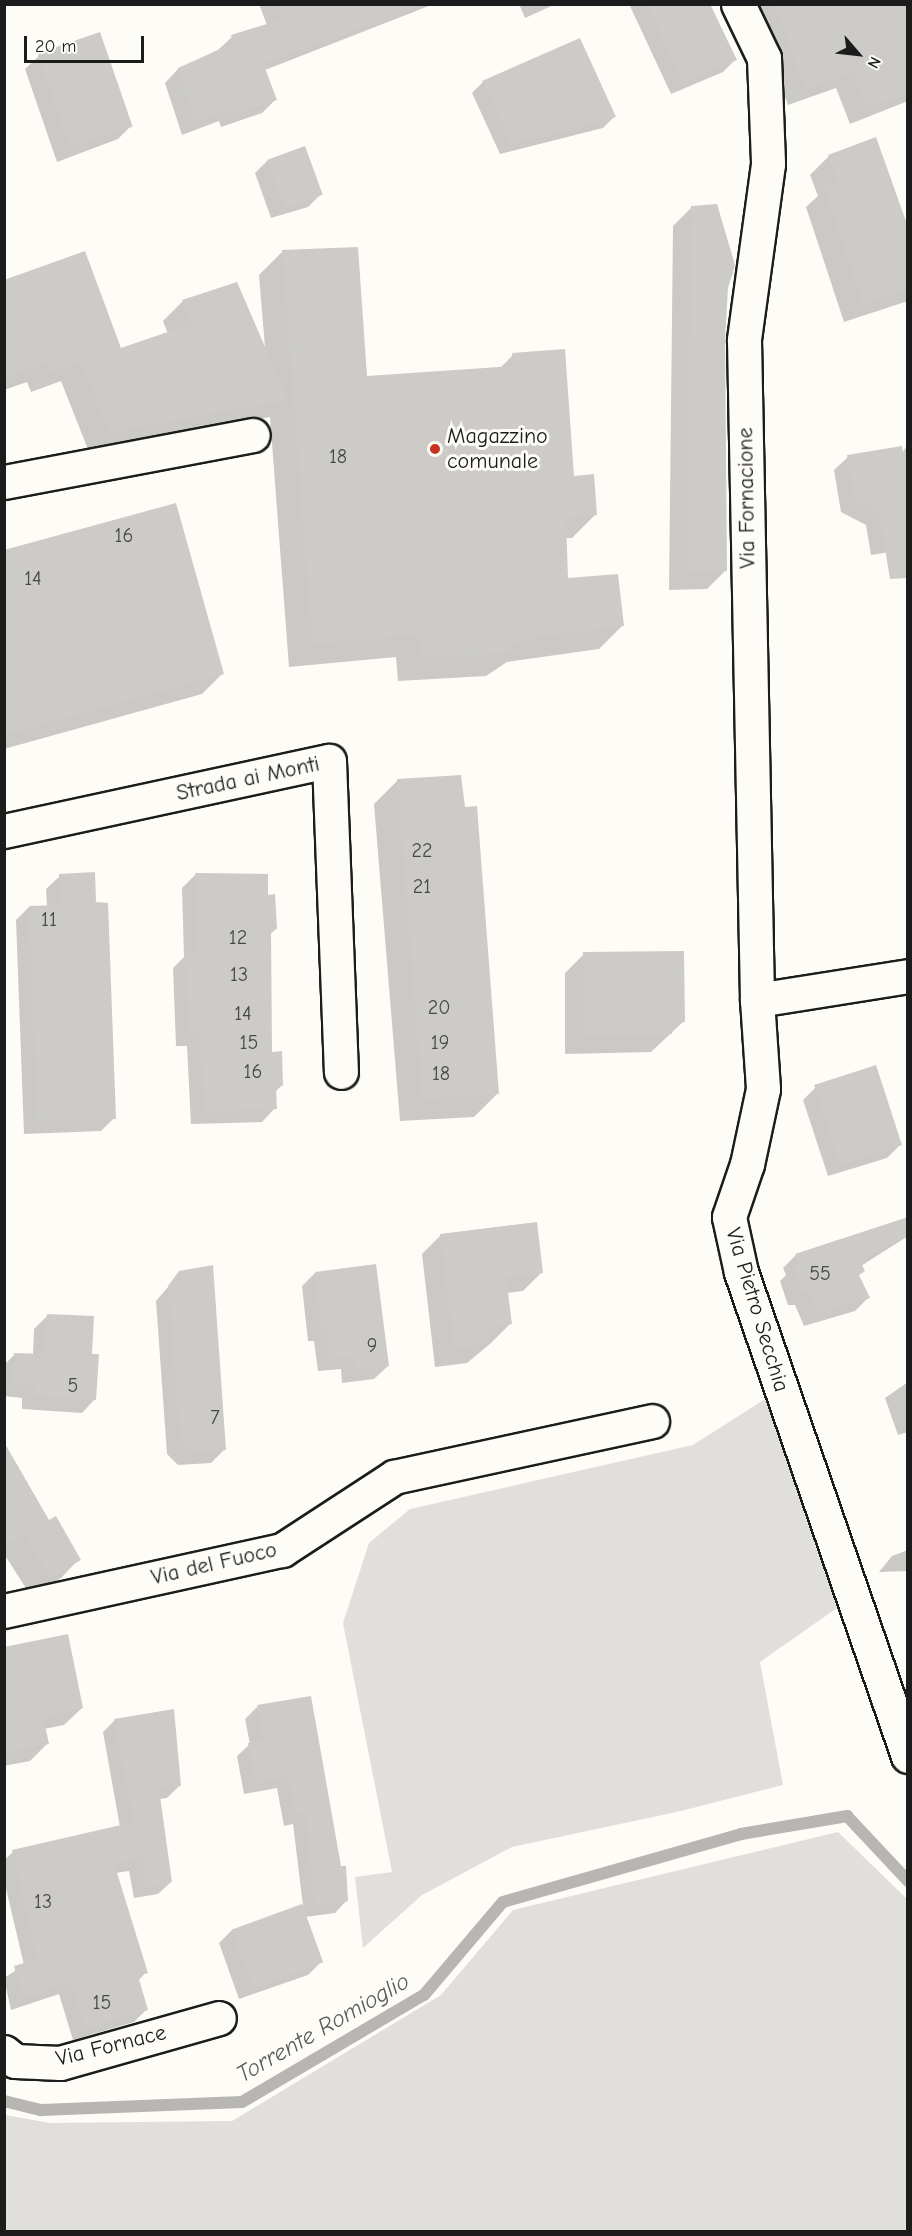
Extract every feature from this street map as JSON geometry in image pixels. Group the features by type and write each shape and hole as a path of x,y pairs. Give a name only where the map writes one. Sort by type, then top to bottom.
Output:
{"street":[{"name":"Via Fornacione","path":"738,4 764,58 768,164 744,340 757,1000"},
{"path":"4,482 253,435"},
{"name":"Strada ai Monti","path":"4,831 329,761 341,1072"},
{"path":"757,1000 908,976"},
{"name":"Via Pietro Secchia","path":"757,1000 763,1089 747,1164 729,1217 741,1272 908,1756"},
{"name":"Via del Fuoco","path":"4,1611 282,1550 394,1477 652,1421"},
{"name":"Via Fornace","path":"4,2052 15,2061 60,2063 219,2018"}],"shaded area":[{"path":"765,1399 837,1608 760,1662 783,1785 681,1811 512,1847 422,1895 363,1948 355,1877 392,1872 343,1623 369,1543 410,1509 693,1445"},
{"path":"838,1832 907,1899 907,2231 5,2231 5,2115 50,2123 232,2121 441,1995 513,1910"}],"building":[{"path":"277,4 414,4 414,9 263,63 277,100 235,114 233,109 195,123 178,68 234,43 231,35 283,19"},
{"path":"647,4 710,4 737,60 683,82"},
{"path":"774,4 908,4 908,92 867,108 852,73 805,89"},
{"path":"100,32 133,127 70,148 38,53"},
{"path":"580,38 616,117 511,144 482,81"},
{"path":"876,137 908,227 908,289 863,304 824,187 838,181 828,155"},
{"path":"305,146 323,195 285,209 267,160"},
{"path":"717,204 735,265 728,288 725,340 727,571 687,572 691,206"},
{"name":"Magazzino comunale","path":"358,247 367,376 514,366 512,353 565,349 574,476 594,474 597,515 566,518 568,578 618,574 624,626 525,639 526,645 510,645 511,653 421,658 419,635 312,644 282,250"},
{"path":"85,251 121,348 191,324 182,300 237,282 288,400 109,433 81,362 51,373 47,363 4,378 4,280"},
{"path":"908,443 908,578 890,579 879,512 854,499 847,455 902,446 903,452"},
{"path":"176,503 224,674 4,735 4,550"},
{"path":"461,775 465,807 477,806 499,1094 422,1099 397,779"},
{"path":"95,872 96,902 108,903 116,1119 37,1121 29,906 60,905 59,874"},
{"path":"195,873 268,874 268,895 275,894 277,929 271,930 272,1052 282,1051 283,1086 276,1086 277,1109 204,1112 200,1033 188,1034 185,953 197,953"},
{"path":"684,951 685,1022 672,1023 672,1034 583,1036 583,952"},
{"path":"876,1065 902,1145 840,1165 814,1085"},
{"path":"908,1217 908,1235 860,1261 865,1271 859,1275 870,1298 817,1314 808,1292 801,1292 793,1266 799,1264 795,1254"},
{"path":"537,1222 543,1273 506,1277 512,1324 486,1327 488,1344 454,1349 440,1234"},
{"path":"376,1264 389,1366 355,1370 354,1357 330,1359 327,1328 321,1328 315,1272"},
{"path":"213,1265 226,1450 192,1452 180,1440 168,1286 179,1271"},
{"path":"47,1314 94,1316 92,1354 99,1354 96,1400 34,1396 35,1385 12,1383 14,1353 44,1354"},
{"path":"4,1442 49,1520 56,1516 81,1560 50,1578 25,1535 4,1546"},
{"path":"68,1634 83,1708 43,1716 49,1744 4,1753 4,1647"},
{"path":"311,1696 341,1866 346,1866 348,1901 315,1906 305,1813 295,1815 289,1777 255,1783 248,1743 263,1740 257,1705"},
{"path":"174,1709 181,1786 159,1789 172,1882 146,1887 141,1859 114,1863 148,1973 138,1976 148,2010 85,2029 71,1982 23,1999 14,1966 37,1959 12,1850 134,1822 114,1719"},
{"path":"302,1904 323,1962 253,1988 232,1930"}],"waterway":[{"name":"Torrente Romioglio","path":"4,2101 41,2110 242,2102 424,1995 503,1902 741,1834 847,1816 908,1881"}],"place":[{"name":"Magazzino comunale","path":"435,449"}]}
